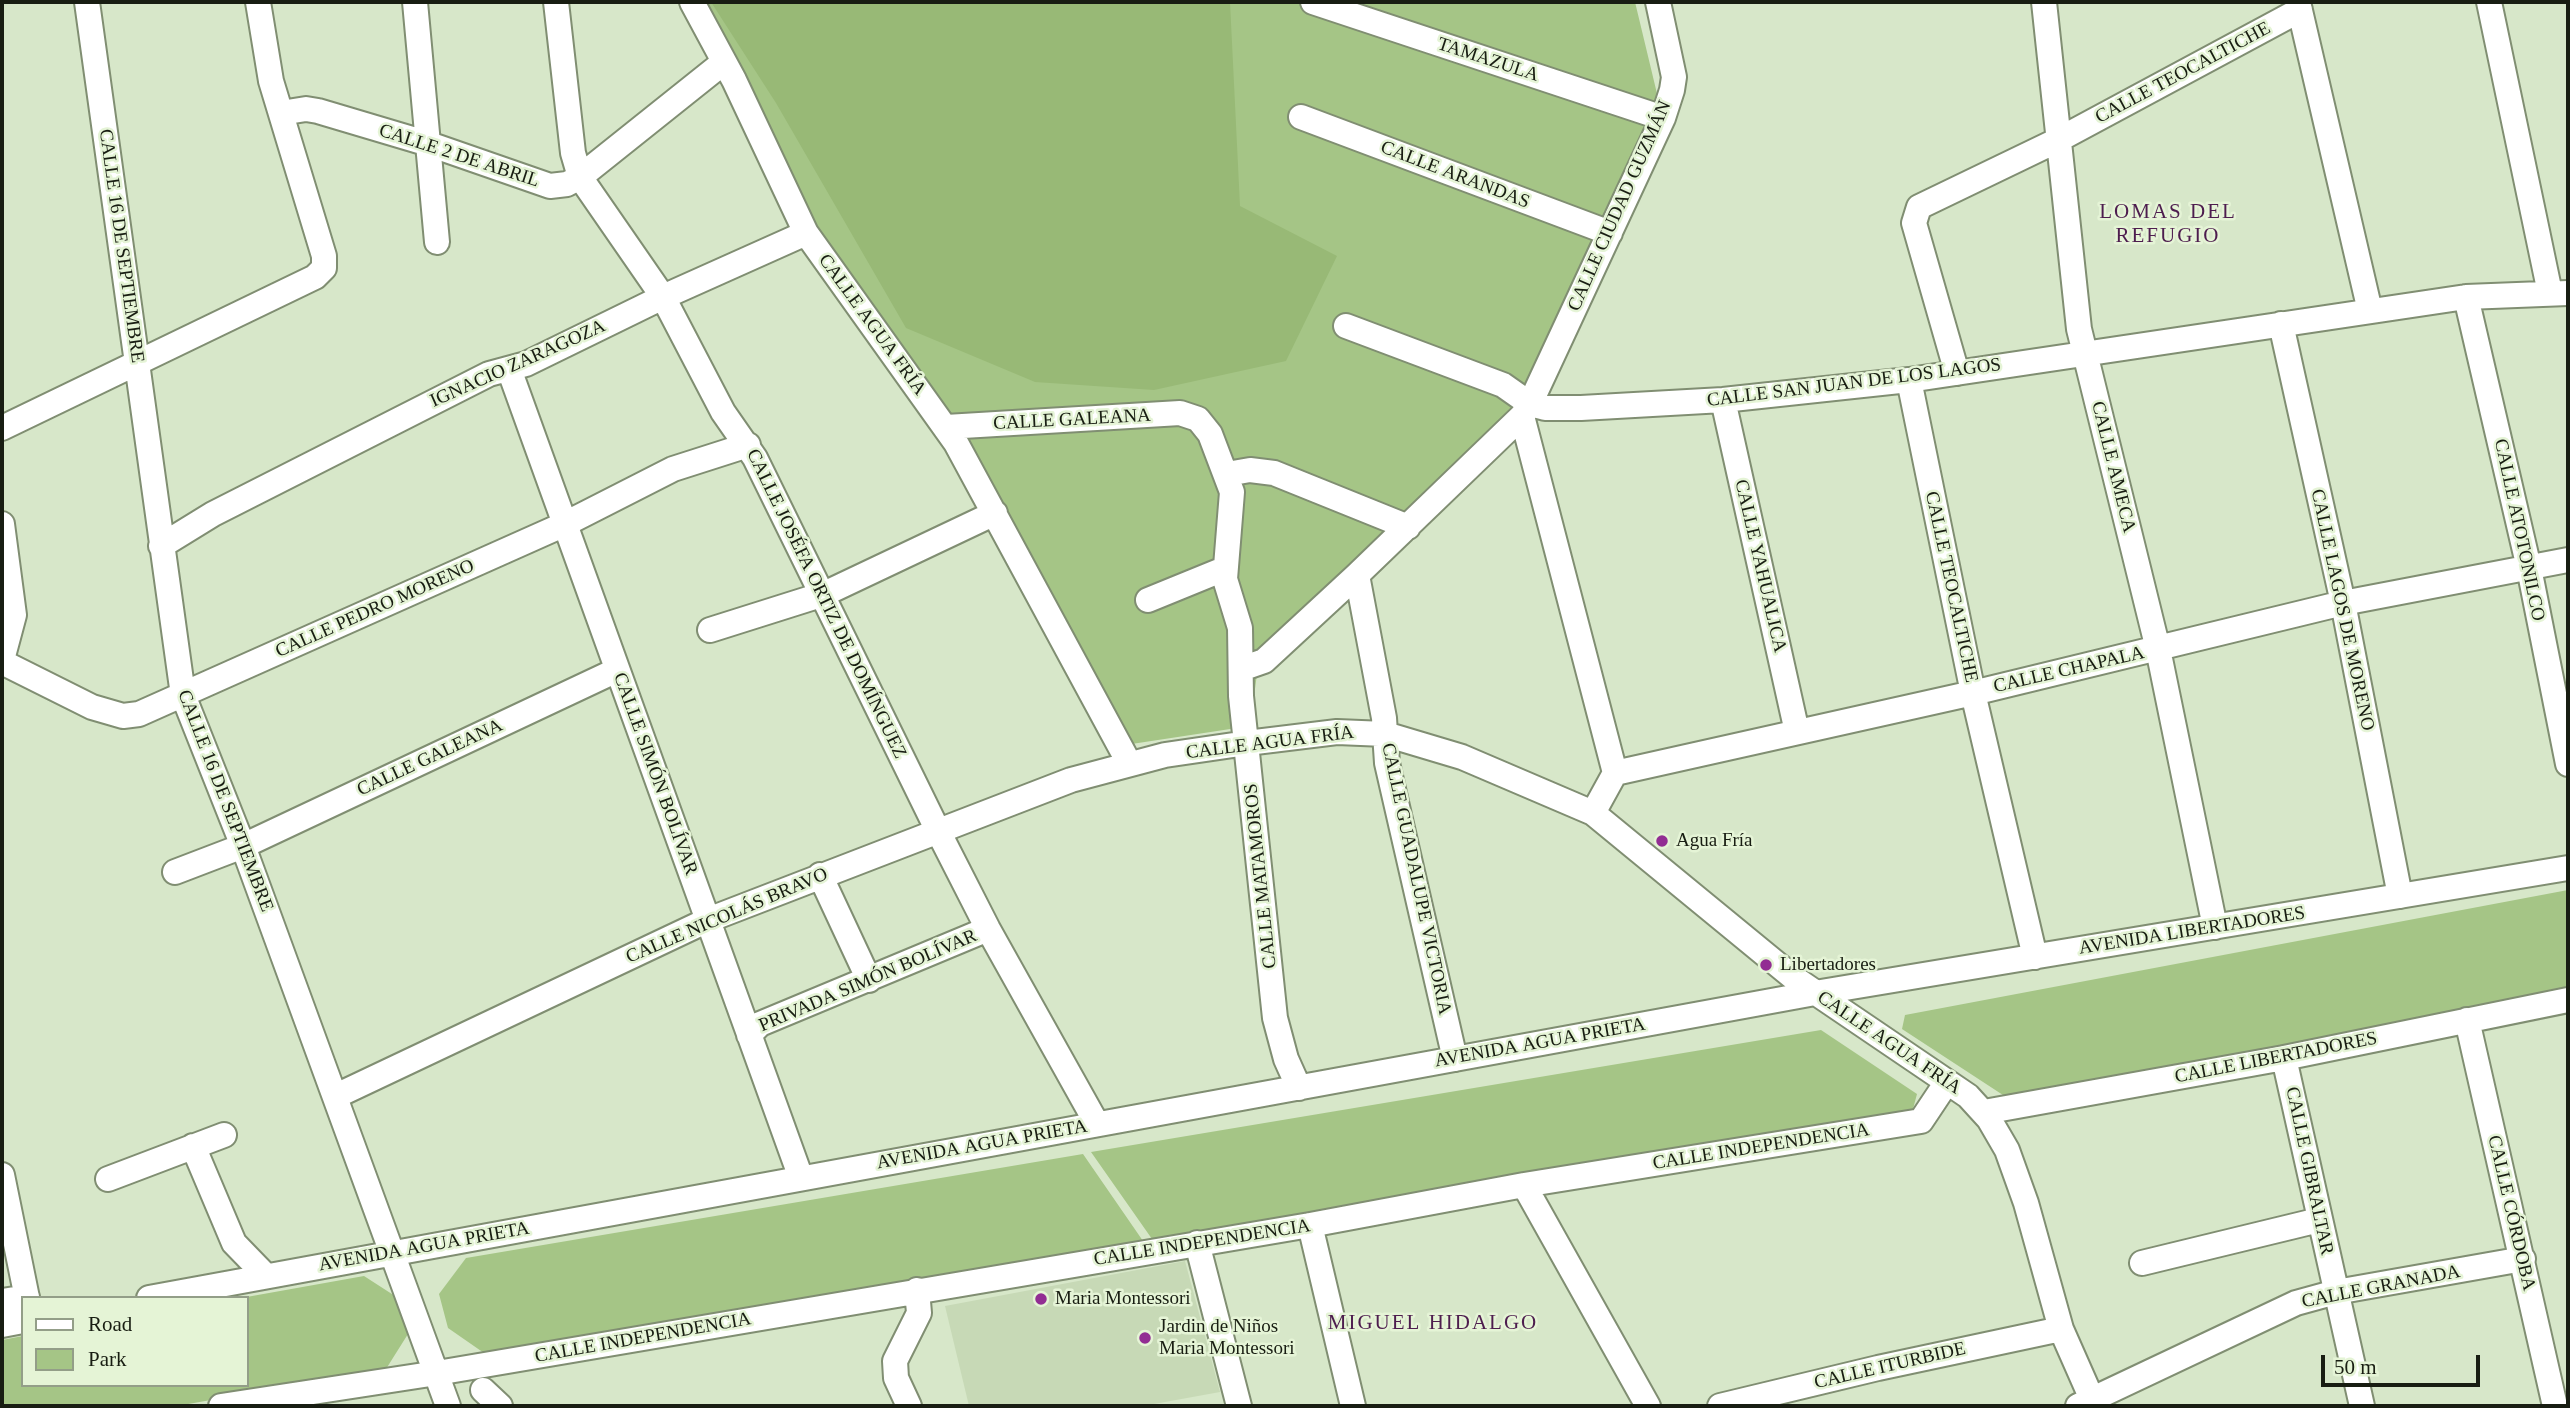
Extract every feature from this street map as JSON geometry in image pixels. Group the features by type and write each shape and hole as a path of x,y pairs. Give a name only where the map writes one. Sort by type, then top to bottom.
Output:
{"street":[{"name":"CALLE 16 DE SEPTIEMBRE","path":"87,2 183,695 243,846 449,1406"},
{"path":"2,428 315,277 324,268 324,256 266,61 258,2"},
{"path":"415,2 437,242"},
{"name":"CALLE JOSÉFA ORTIZ DE DOMÍNGUEZ","path":"556,2 573,153 580,177 663,297 723,412 748,445 988,929 1097,1125"},
{"name":"CALLE AGUA FRÍA","path":"692,2 724,62 806,233 946,427 1129,763 1247,743 1337,732 1385,734 1462,757 1593,813 1815,993 1947,1082 1984,1112 1999,1133 2015,1170 2061,1329 2088,1404"},
{"name":"TAMAZULA","path":"1313,2 1662,118"},
{"name":"CALLE CIUDAD GUZMÁN","path":"1526,410 1662,118 1674,77 1658,2"},
{"name":"CALLE AMECA","path":"2044,2 2075,301 2085,355 2158,649 2215,927"},
{"path":"2489,2 2559,293"},
{"path":"2299,6 2370,311"},
{"name":"CALLE TEOCALTICHE","path":"1956,373 1914,223 1915,211 1924,203 2059,140 2299,6"},
{"name":"CALLE 2 DE ABRIL","path":"281,113 306,109 318,111 429,144 550,186 567,184 580,177 724,62"},
{"name":"CALLE ARANDAS","path":"1301,117 1610,233"},
{"name":"IGNACIO ZARAGOZA","path":"161,546 213,513 489,374 526,364 663,297 806,233"},
{"name":"CALLE SAN JUAN DE LOS LAGOS","path":"1526,410 1723,400 1909,380 2466,297 2559,293"},
{"name":"CALLE ATOTONILCO","path":"2466,297 2529,568 2568,764"},
{"name":"CALLE LAGOS DE MORENO","path":"2281,324 2343,603 2400,897"},
{"path":"1346,326 1503,385 1526,410 1615,773 1593,813"},
{"name":"CALLE SIMÓN BOLÍVAR","path":"509,369 801,1178"},
{"name":"CALLE TEOCALTICHE","path":"1909,380 1973,693 2035,957"},
{"name":"CALLE YAHUALICA","path":"1723,400 1797,732"},
{"path":"1241,670 1264,661 1408,527 1526,410"},
{"name":"CALLE GALEANA","path":"946,427 1180,414 1198,419"},
{"name":"CALLE MATAMOROS","path":"1198,419 1210,434 1227,474 1232,503 1224,569 1240,628 1247,743 1275,1018 1286,1059 1299,1088"},
{"name":"CALLE PEDRO MORENO","path":"2,661 77,701 109,713 139,714 565,524 673,469 748,445"},
{"path":"1227,474 1250,470 1274,473 1408,527"},
{"path":"710,630 824,594 995,513"},
{"path":"2,524 14,615 2,661"},
{"name":"CALLE CHAPALA","path":"1615,773 1973,693 2343,603 2568,560"},
{"path":"1147,600 1224,569"},
{"name":"CALLE GUADALUPE VICTORIA","path":"1357,575 1385,734 1387,763 1455,1059"},
{"name":"CALLE GALEANA","path":"175,872 243,846 618,670"},
{"name":"CALLE NICOLÁS BRAVO","path":"335,1096 708,920 1071,780 1129,763"},
{"name":"AVENIDA LIBERTADORES","path":"1815,993 2568,869"},
{"path":"820,875 869,980"},
{"name":"PRIVADA SIMÓN BOLÍVAR","path":"750,1035 760,1024 988,929"},
{"name":"AVENIDA AGUA PRIETA","path":"160,1296 1815,993"},
{"name":"CALLE LIBERTADORES","path":"1984,1112 2284,1058 2568,1000"},
{"name":"CALLE CÓRDOBA","path":"2467,1020 2555,1406"},
{"name":"CALLE GIBRALTAR","path":"2284,1058 2362,1406"},
{"name":"CALLE INDEPENDENCIA","path":"233,1405 1310,1225 1524,1185 1921,1121 1947,1082"},
{"path":"108,1179 224,1135"},
{"path":"193,1146 234,1242 266,1276"},
{"path":"2,1175 24,1296"},
{"path":"1524,1185 1648,1406"},
{"path":"2142,1263 2319,1220"},
{"path":"1310,1225 1353,1406"},
{"path":"1197,1243 1239,1406"},
{"name":"CALLE GRANADA","path":"2088,1404 2266,1315 2336,1292 2522,1259"},
{"path":"909,1406 896,1378 895,1362 919,1313 917,1290"},
{"path":"2,1301 21,1304"},
{"path":"2,1325 21,1309"},
{"name":"CALLE ITURBIDE","path":"1720,1406 1878,1368 2061,1329"}],"shaded area":[{"path":"1185,1261 1220,1392 1143,1406 969,1406 945,1306"}],"green space":[{"path":"686,2 1635,2 1659,102 1520,416 1257,674 1250,726 1125,745 934,416 821,256"},
{"path":"711,2 1230,2 1240,206 1337,256 1286,361 1154,390 1035,382 906,328 776,103"},
{"path":"2568,890 2568,991 2006,1097 1902,1029 1905,1015"},
{"path":"1821,1030 1917,1094 1913,1109 1152,1239 1091,1152"},
{"path":"1083,1154 1143,1241 484,1353 448,1328 439,1294 466,1258"},
{"path":"364,1276 395,1296 408,1334 386,1369 177,1406 2,1406 2,1340 21,1336 21,1387 248,1387 248,1297"}],"place":[{"name":"Agua Fría","path":"1662,841"},
{"name":"Libertadores","path":"1766,965"},
{"name":"Maria Montessori","path":"1041,1299"},
{"name":"Jardin de Niños Maria Montessori","path":"1145,1338"}],"district":[{"name":"LOMAS DEL REFUGIO","path":"2168,224"},
{"name":"MIGUEL HIDALGO","path":"1433,1323"}]}
